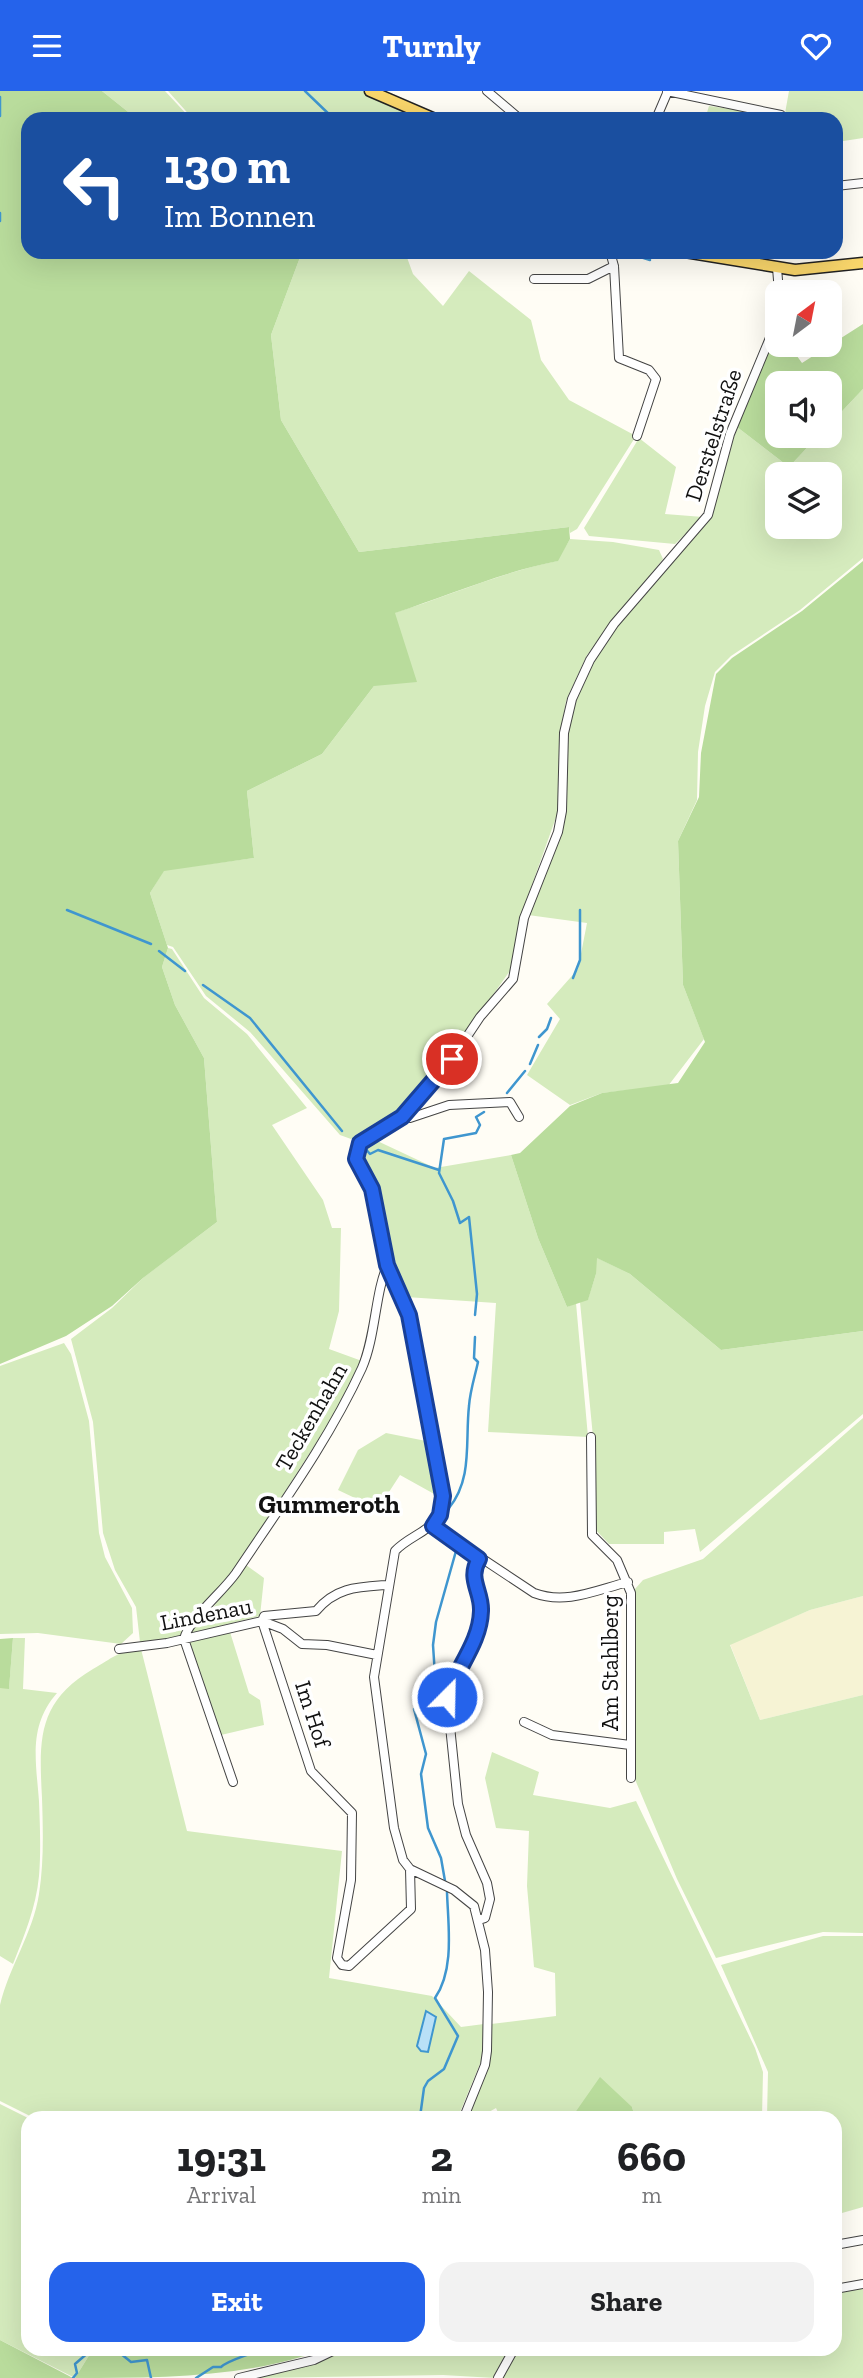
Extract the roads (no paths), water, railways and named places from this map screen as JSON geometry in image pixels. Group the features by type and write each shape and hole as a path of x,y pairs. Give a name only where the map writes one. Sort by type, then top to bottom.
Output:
{"main road":[{"path":"370,91 419,112"},
{"path":"725,259 777,268 825,269 863,263"}],"street":[{"path":"487,91 512,112"},
{"path":"659,112 667,91 767,112"},
{"path":"843,185 863,183"},
{"path":"612,259 619,358 649,370 656,379 637,436"},
{"path":"534,279 588,279 614,266"},
{"path":"777,268 778,280"},
{"name":"Derstelstraße","path":"402,1117 452,1059 480,1017 513,979 524,918 558,832 562,811 564,733 572,699 602,639 708,515 730,435 765,350"},
{"path":"466,2111 485,2065 487,2050 488,1992 479,1920 474,1906 465,1896 410,1869 403,1860 394,1828 375,1689 387,1585 395,1552 433,1526 440,1515 443,1496 409,1315 387,1265 372,1189 356,1159 356,1150 367,1136 402,1117 410,1118 449,1105 468,1107 503,1100 516,1108 519,1117"},
{"name":"Teckenhahn","path":"184,1639 187,1626 227,1586 345,1402 363,1365 376,1321 387,1265"},
{"path":"433,1526 479,1559 534,1593 548,1598 561,1600 628,1582 617,1560 592,1535 591,1437"},
{"path":"479,1559 473,1573 482,1609 475,1643 454,1678 447,1697 458,1804 466,1835 487,1883 489,1899 485,1918 479,1920"},
{"name":"Am Stahlberg","path":"628,1582 632,1639 631,1777"},
{"path":"262,1621 264,1616 316,1611 345,1588 387,1585"},
{"name":"Lindenau","path":"119,1649 184,1639 262,1621 283,1629 303,1644 327,1645 377,1655"},
{"name":"Im Hof","path":"262,1621 311,1771 352,1812 351,1880 337,1958 342,1965 349,1966 411,1909 410,1869"},
{"path":"184,1639 233,1782"},
{"name":"Am Stahlberg","path":"524,1722 552,1734 630,1745"},
{"path":"842,2244 863,2240"},
{"path":"842,2288 863,2284"},
{"path":"239,2378 314,2361 324,2356"},
{"path":"498,2378 510,2356"}],"water":[{"path":"426,2011 436,2017 428,2052 421,2051 417,2046"}],"waterway":[{"path":"305,91 327,112"},
{"path":"0,97 0,116"},
{"path":"0,213 0,221"},
{"path":"67,910 151,944"},
{"path":"573,978 580,960 580,910"},
{"path":"159,951 185,971"},
{"path":"203,985 250,1018 342,1131"},
{"path":"539,1037 547,1029 551,1018"},
{"path":"530,1064 538,1045"},
{"path":"507,1093 525,1071"},
{"path":"475,1315 477,1294 469,1217 460,1223 439,1173 444,1139 476,1133 480,1125 476,1117 484,1112"},
{"path":"363,1146 370,1154 378,1150 439,1170"},
{"path":"449,1508 457,1496 465,1472 470,1400 478,1362 474,1358 475,1337"},
{"path":"436,1690 433,1645 436,1622 456,1551 451,1545"},
{"path":"435,1697 414,1709 426,1754 421,1774 428,1828 441,1858 445,1881"},
{"path":"421,2111 424,2088 428,2081 444,2069 458,2036 435,1998 448,1960 447,1892"},
{"path":"73,2378 77,2373 75,2364 84,2356"},
{"path":"124,2356 131,2362 147,2360 151,2378"},
{"path":"196,2378 213,2367 221,2367 245,2356"}],"district":[{"name":"Gummeroth","path":"329,1504"}]}
